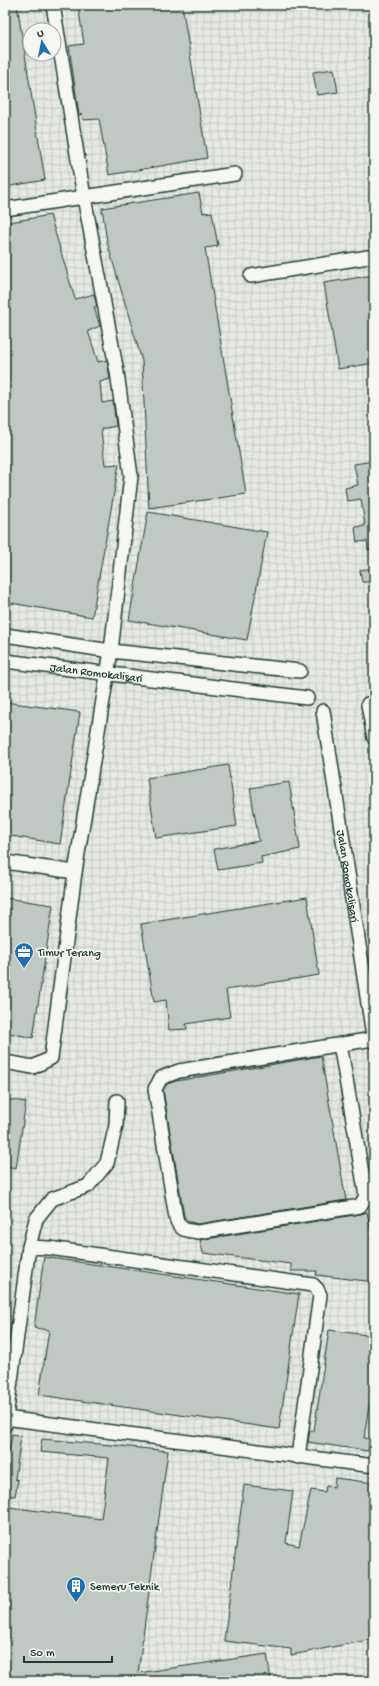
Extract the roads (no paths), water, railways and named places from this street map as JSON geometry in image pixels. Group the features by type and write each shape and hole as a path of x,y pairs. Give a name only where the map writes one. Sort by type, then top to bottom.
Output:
{"lane":[{"path":"5,1062 33,1067 51,1058 75,872 107,673 131,476 117,372 84,197 53,5"},
{"path":"5,209 235,174"},
{"path":"250,276 374,256"},
{"name":"Jalan Romokalisari","path":"5,635 110,651 300,672"},
{"name":"Jalan Romokalisari","path":"5,661 307,698"},
{"path":"368,704 374,738"},
{"name":"Jalan Romokalisari","path":"322,711 374,1040"},
{"path":"5,862 75,872"},
{"path":"340,1044 366,1196 360,1206 198,1232 183,1230 179,1226 176,1218 155,1089 161,1078 179,1071 340,1044 374,1040"},
{"path":"117,1101 116,1125 107,1163 88,1186 52,1199 36,1219 29,1246 5,1420 374,1466"},
{"path":"29,1246 313,1285 320,1295 298,1457"}],"place":[{"name":"Timur Terang","path":"24,969"},
{"name":"Semeru Teknik","path":"76,1603"}]}
